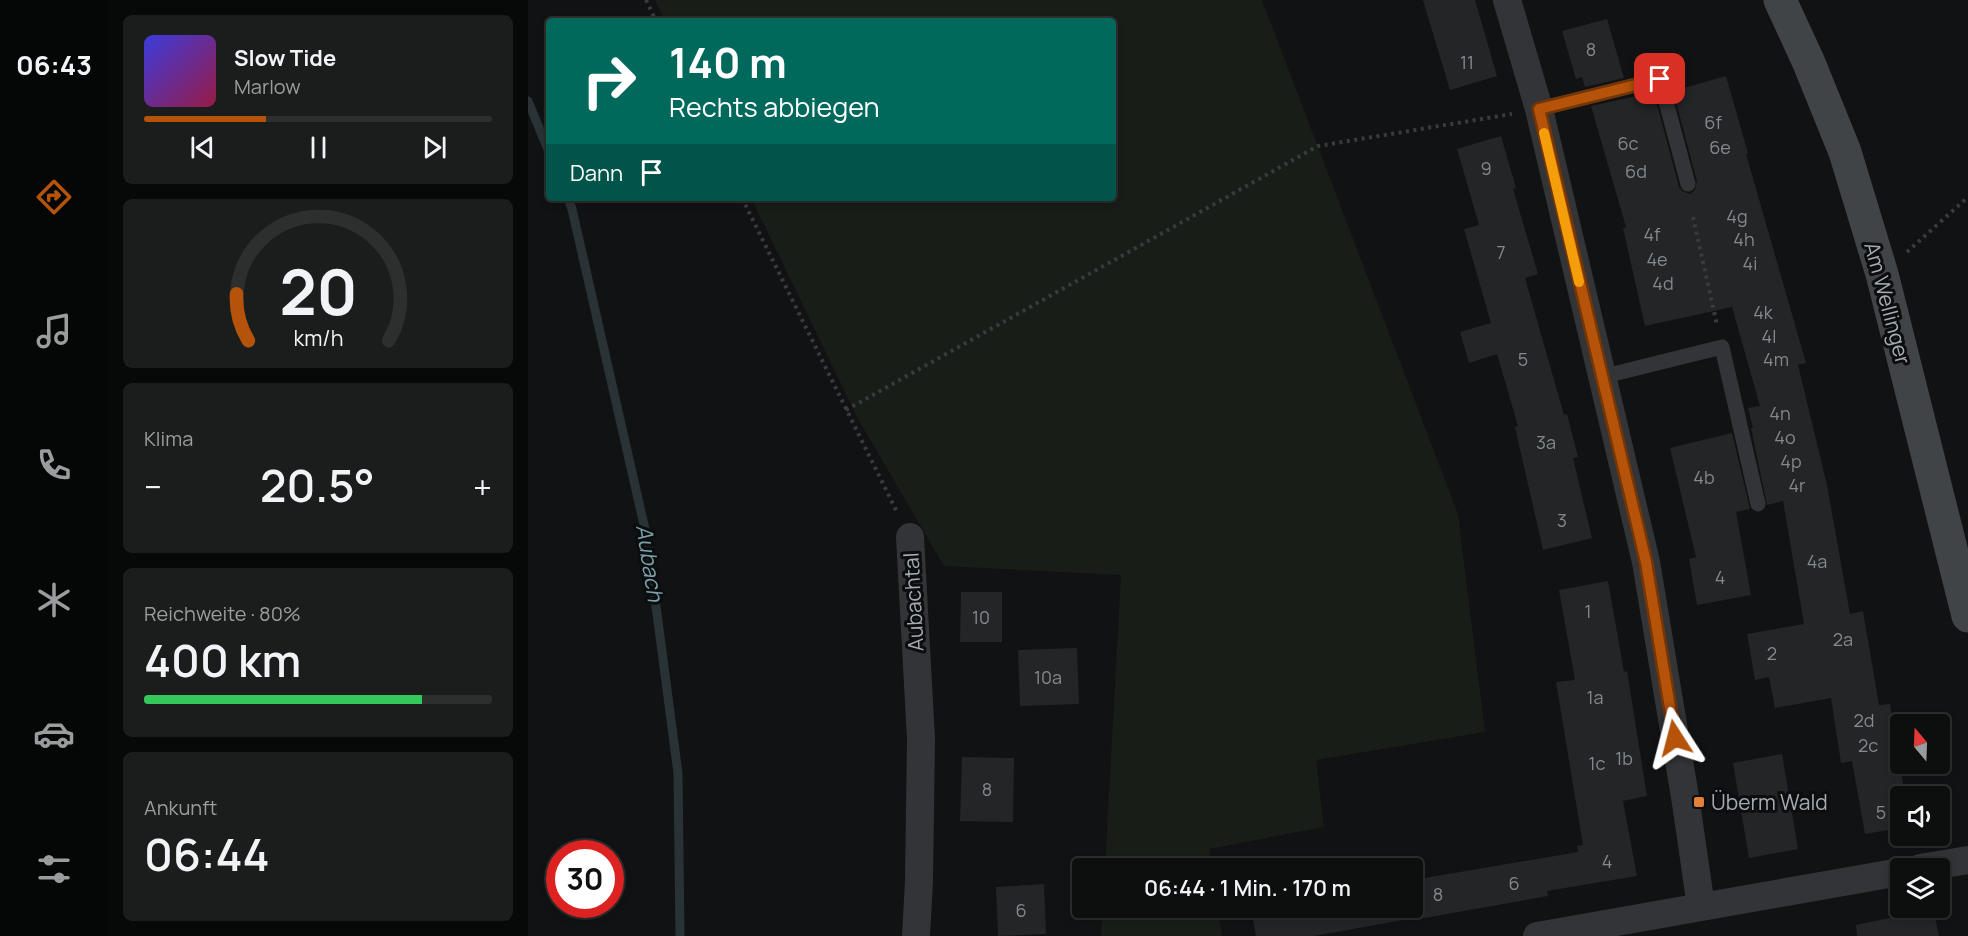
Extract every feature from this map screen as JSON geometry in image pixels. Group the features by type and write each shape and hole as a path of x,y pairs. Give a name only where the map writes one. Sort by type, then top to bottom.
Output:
{"main road":[{"name":"Am Wellinger","path":"1780,0 1809,63 1845,152 1882,274 1968,616"}],"street":[{"path":"1506,0 1539,109 1646,562 1701,907"},
{"name":"Aubachtal","path":"910,537 921,739 916,936"},
{"path":"1950,863 1968,860"},
{"path":"1537,936 1890,874"}],"lane":[{"path":"1539,109 1660,79 1688,184"},
{"path":"1601,377 1722,346 1758,504"}],"path":[{"path":"646,0 655,18"},
{"path":"846,410 1318,146 1539,109"},
{"path":"1882,274 1968,197"},
{"name":"Aubachtal","path":"743,201 910,537"},
{"path":"1694,217 1722,346"}],"shaded area":[{"path":"655,0 1262,0 1458,514 1485,732 1316,760 1324,827 1209,849 1210,858 1106,858 1121,575 944,566 858,419 752,201 1116,201 1116,18 664,18"},
{"path":"1102,918 1219,918 1222,936 1101,936"}],"building":[{"path":"1423,0 1475,0 1497,76 1450,90"},
{"path":"1607,19 1624,78 1585,87 1582,77 1576,79 1562,31"},
{"path":"1726,76 1806,363 1798,365 1827,485 1850,614 1863,611 1879,705 1890,704 1890,774 1901,774 1903,786 1890,786 1890,830 1865,834 1852,761 1841,763 1831,698 1775,708 1769,677 1755,680 1747,634 1804,624 1783,501 1767,505 1748,408 1760,406 1732,307 1645,326 1623,228 1626,227 1591,106 1641,95 1642,100 1655,97 1679,187 1690,194 1695,190 1697,181 1673,91"},
{"path":"1501,136 1516,188 1513,189 1538,274 1525,278 1564,415 1567,414 1578,457 1573,458 1592,538 1543,550 1515,427 1518,426 1497,354 1469,363 1460,332 1491,323 1464,229 1479,225 1457,149"},
{"path":"1732,433 1750,509 1736,512 1751,595 1697,605 1689,559 1696,557 1670,448"},
{"path":"1608,581 1624,672 1627,671 1647,796 1623,801 1637,876 1547,891 1548,896 1413,920 1413,918 1423,918 1423,878 1578,852 1577,846 1583,845 1556,682 1575,680 1559,590"},
{"path":"961,592 1002,592 1002,642 960,642"},
{"path":"1077,648 1079,704 1020,706 1018,650"},
{"path":"1782,754 1798,849 1749,858 1733,763"},
{"path":"962,757 1014,758 1013,822 960,821"},
{"path":"1044,884 1046,934 998,936 996,887"},
{"path":"1253,918 1403,918 1403,920 1314,936 1256,936"},
{"path":"1890,918 1935,918 1939,936 1857,936 1856,925"}],"waterway":[{"name":"Aubach","path":"528,101 546,145"},
{"name":"Aubach","path":"569,201 647,538 678,773 680,936"}],"slow traffic":[{"path":"1544,133 1579,282"}],"place":[{"name":"Überm Wald","path":"1699,802"}],"route":[{"path":"1660,79 1539,109 1646,562 1675,738"}]}
